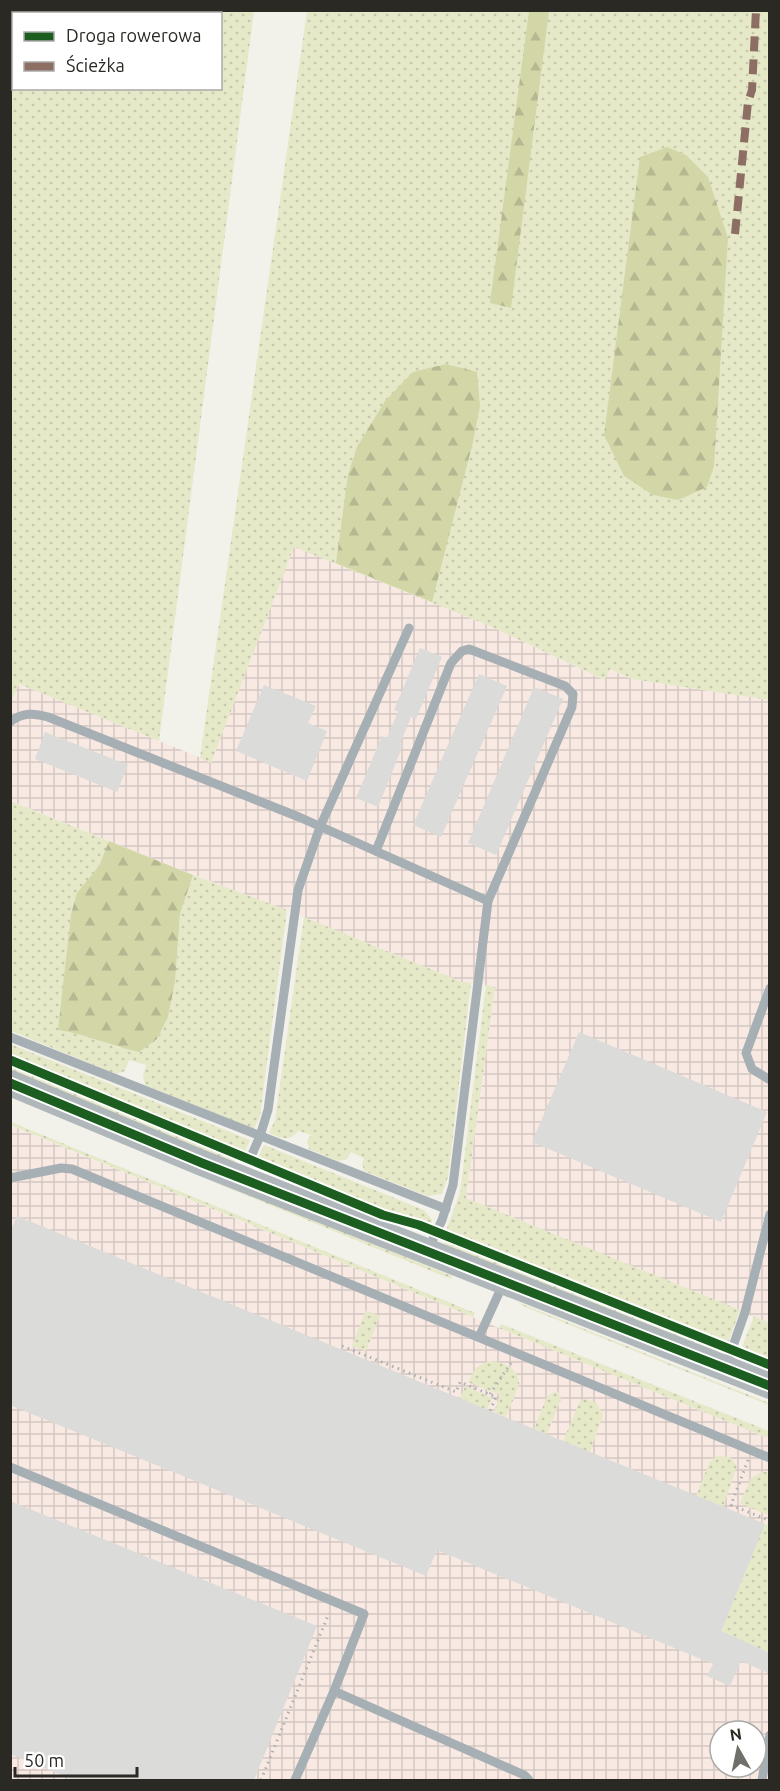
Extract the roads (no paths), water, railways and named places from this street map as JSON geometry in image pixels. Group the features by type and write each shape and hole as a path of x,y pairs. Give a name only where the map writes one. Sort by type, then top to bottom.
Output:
{"street":[{"path":"10,1083 202,1163 770,1386"}],"lane":[{"path":"250,1159 268,1110 298,890 320,827 409,628"},
{"path":"376,851 452,663 462,651 469,649 565,686 573,694 572,707 488,901 453,1185 446,1209 426,1252"},
{"path":"10,722 28,714 48,717 320,827 488,901"},
{"path":"770,988 746,1053 752,1069 770,1080"},
{"path":"10,1037 446,1209"},
{"path":"10,1178 72,1168 770,1458"},
{"path":"726,1368 745,1312 770,1214"},
{"path":"479,1337 504,1282"},
{"path":"10,1467 364,1614 334,1691 295,1780"},
{"path":"334,1691 525,1775 529,1780"},
{"path":"762,1780 770,1735"}]}
